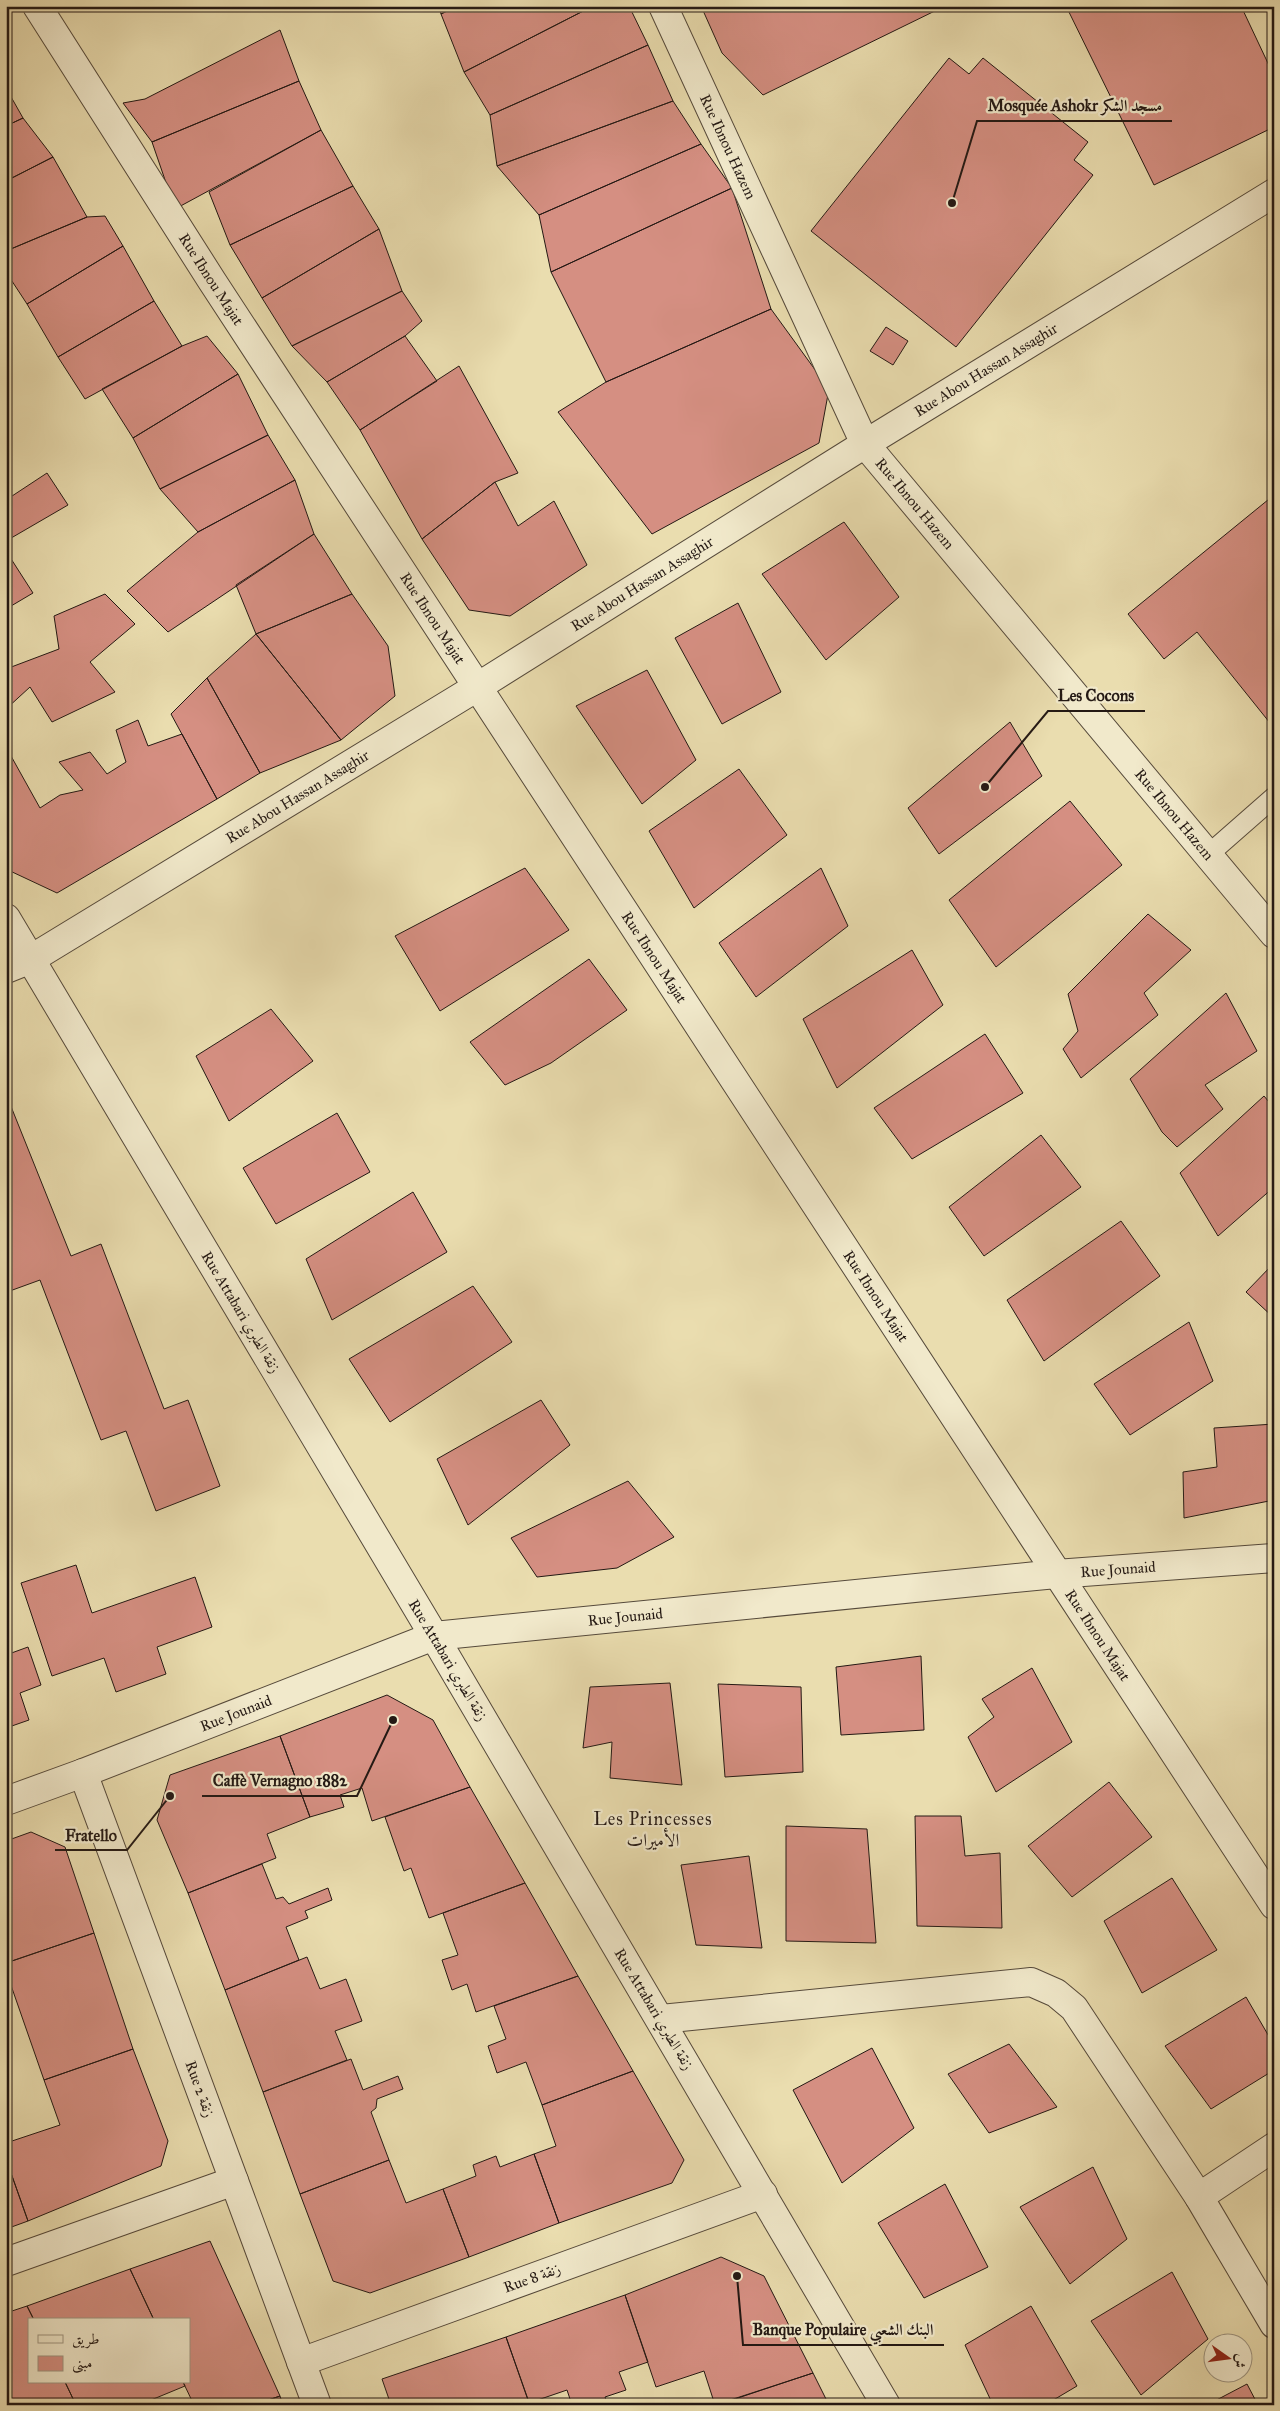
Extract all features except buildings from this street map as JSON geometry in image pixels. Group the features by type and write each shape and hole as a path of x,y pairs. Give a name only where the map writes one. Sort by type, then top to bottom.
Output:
{"street":[{"name":"Rue Ibnou Majat","path":"38,6 212,281 479,686 1056,1574 1274,1905"},
{"name":"Rue Ibnou Hazem","path":"663,6 864,444 1274,934"},
{"name":"Rue Abou Hassan Assaghir","path":"6,970 31,959 479,686 864,444 1274,193"},
{"name":"Rue Attabari زنقة الطبري","path":"6,918 434,1636 886,2405"},
{"name":"Rue Jounaid","path":"6,1801 83,1774 434,1636 1056,1574 1274,1558"},
{"name":"Rue 2 زنقة","path":"83,1774 317,2405"},
{"path":"660,2019 1031,1982 1056,1993 1074,2008 1199,2198 1274,2324"},
{"path":"1199,2198 1274,2147"},
{"path":"6,2262 234,2180"},
{"name":"Rue 8 زنقة","path":"301,2362 763,2194"}],"lane":[{"path":"1209,854 1274,797"}],"place":[{"name":"Mosquée Ashokr مسجد الشكر","path":"952,203"},
{"name":"Les Cocons","path":"985,787"},
{"name":"Caffè Vernagno 1882","path":"393,1720"},
{"name":"Fratello","path":"170,1796"},
{"name":"Banque Populaire البنك الشعبي","path":"737,2276"}],"district":[{"name":"Les Princesses الأميرات","path":"653,1829"}]}
